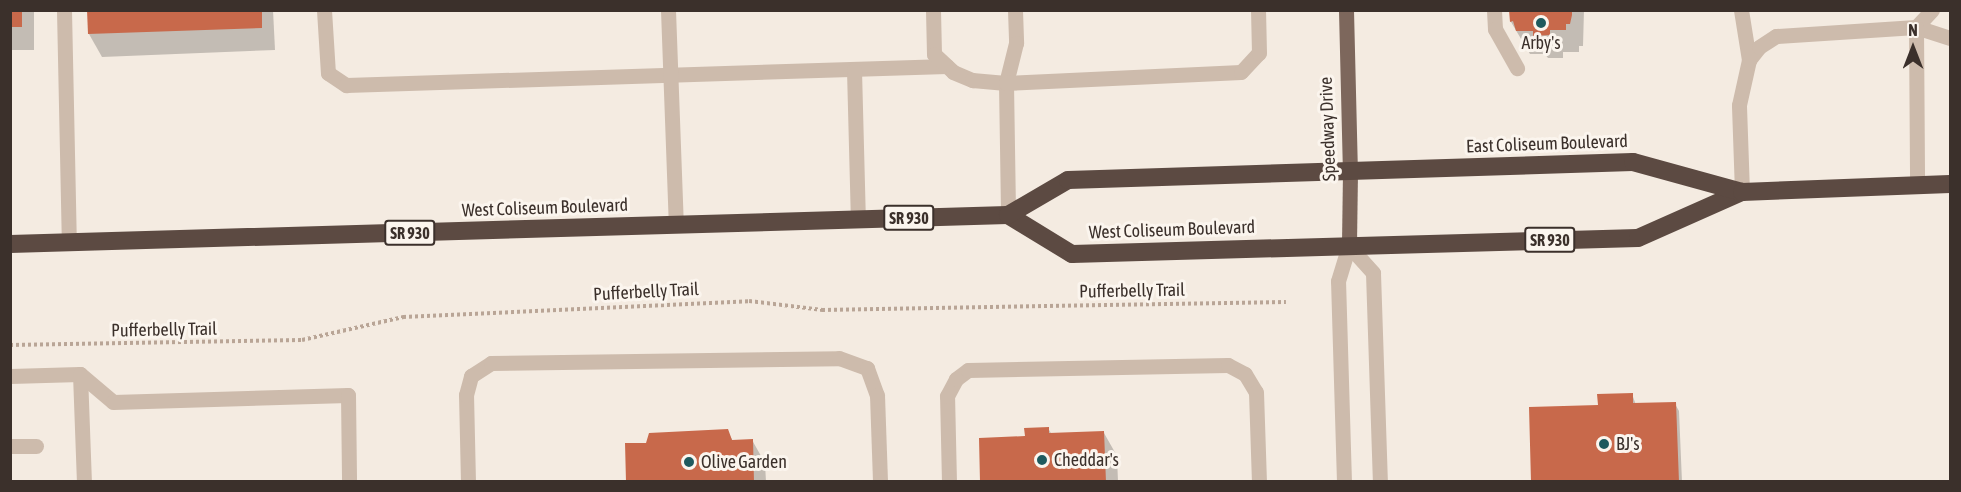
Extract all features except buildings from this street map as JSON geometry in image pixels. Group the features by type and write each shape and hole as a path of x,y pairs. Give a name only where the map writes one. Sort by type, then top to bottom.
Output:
{"highway":[{"name":"East Coliseum Boulevard","path":"1350,172 1635,162 1742,192 1950,184"},
{"name":"West Coliseum Boulevard","path":"10,244 1008,215 1068,180 1350,172"},
{"name":"East Coliseum Boulevard","path":"1349,246 1638,238 1742,192"},
{"name":"West Coliseum Boulevard","path":"1008,215 1072,254 1349,246"}],"main road":[{"name":"Speedway Drive","path":"1346,10 1350,172 1349,246"}],"lane":[{"path":"64,10 69,243"},
{"path":"324,10 327,73 346,85 671,77 947,66"},
{"path":"668,10 676,225"},
{"path":"933,10 934,54 947,66 972,80 1006,83 1241,72 1259,53 1258,10"},
{"path":"1008,215 1006,83 1016,43 1015,10"},
{"path":"1494,10 1495,29 1518,68"},
{"path":"1741,10 1749,60 1739,105 1742,192"},
{"path":"1917,185 1916,27 1932,10"},
{"path":"1749,60 1759,46 1776,36 1916,27 1950,38"},
{"path":"854,70 858,219"},
{"path":"1344,482 1338,281 1349,246"},
{"path":"1349,246 1373,273 1380,482"},
{"path":"468,482 466,395 471,376 491,363 839,358 867,368 877,395 880,482"},
{"path":"949,482 947,396 956,379 968,370 1228,365 1245,374 1256,392 1259,482"},
{"path":"10,376 80,374 113,402 348,395 350,482"},
{"path":"80,374 84,482"},
{"path":"10,446 36,446"}],"path":[{"name":"Pufferbelly Trail","path":"10,345 302,340 403,317 749,301 822,309 1286,302"}],"place":[{"name":"Arby's","path":"1541,23"},
{"name":"BJ's","path":"1604,444"},
{"name":"Cheddar's","path":"1042,460"},
{"name":"Olive Garden","path":"689,462"}]}
